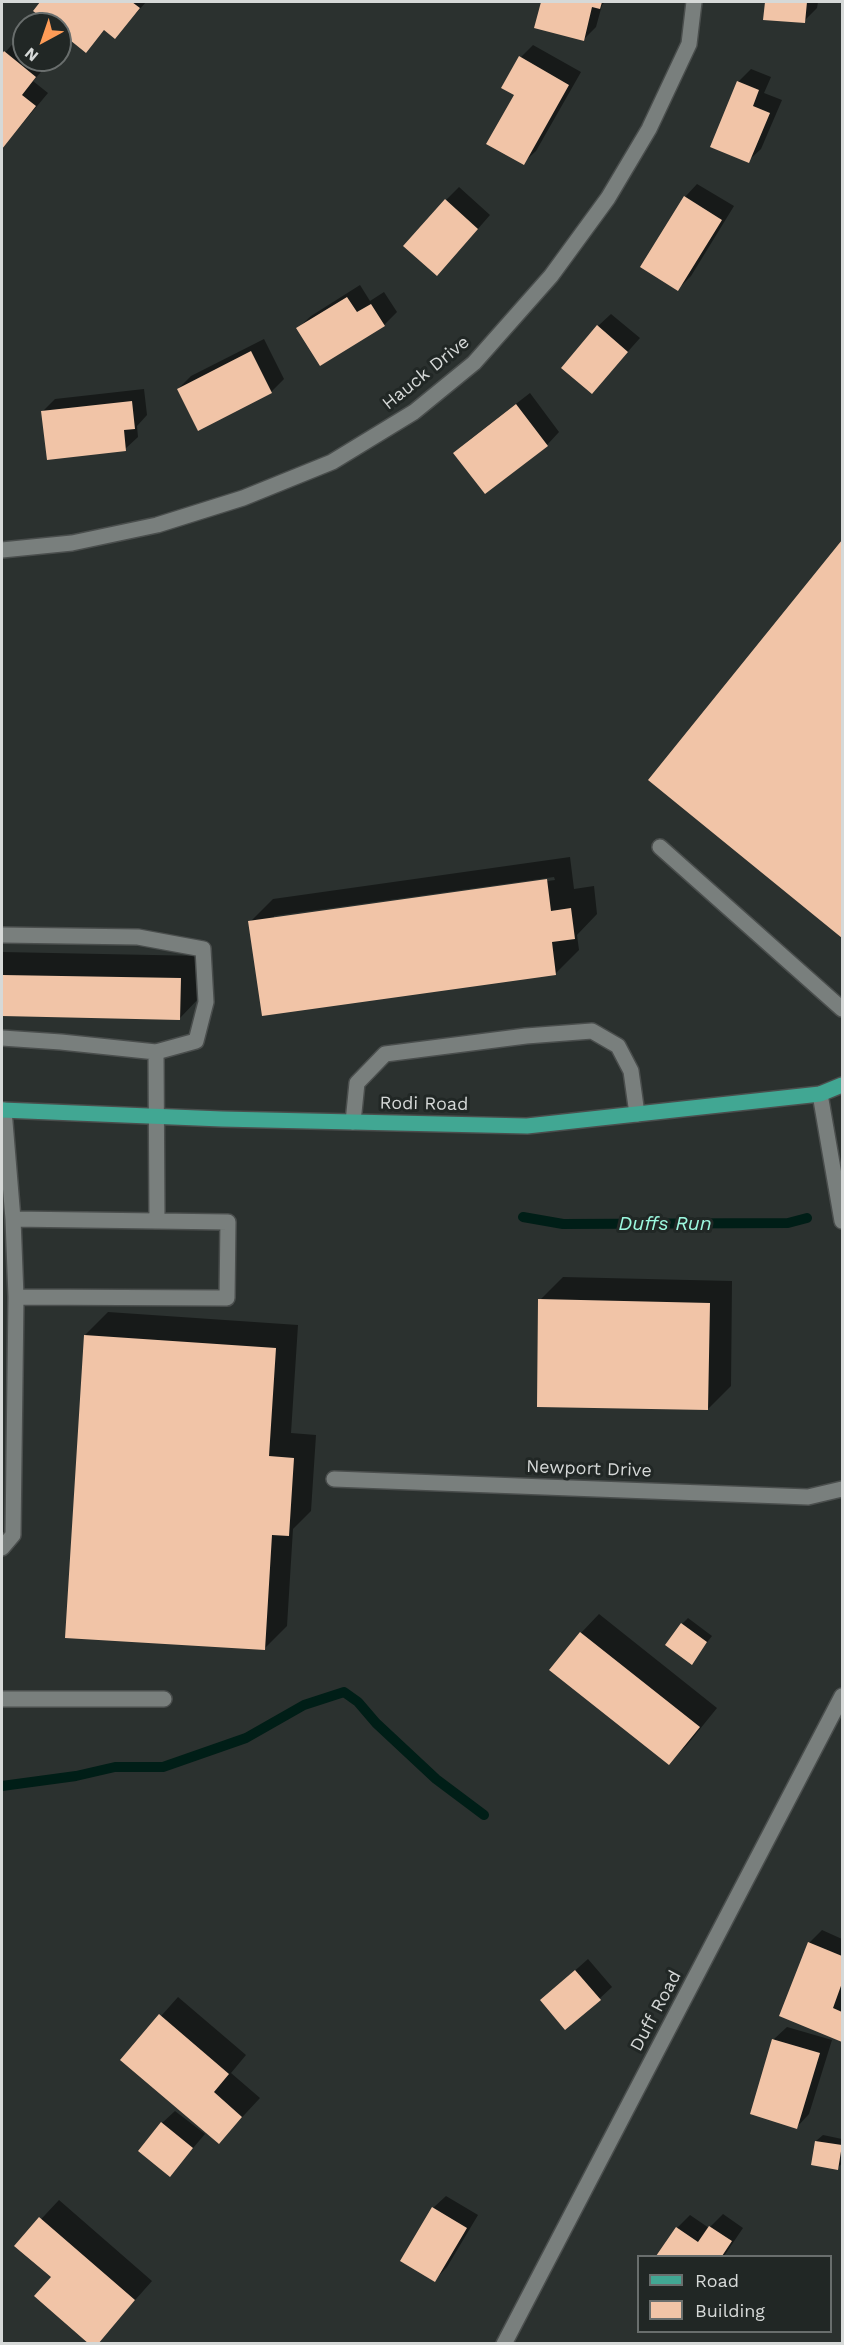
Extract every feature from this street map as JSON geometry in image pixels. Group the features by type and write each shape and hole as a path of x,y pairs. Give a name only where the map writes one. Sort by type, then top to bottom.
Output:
{"main road":[{"name":"Rodi Road","path":"3,1110 527,1126 820,1094 843,1085"}],"street":[{"name":"Hauck Drive","path":"2,549 72,543 157,525 243,498 332,462 414,412 474,363 551,276 608,198 649,129 689,44 694,2"},
{"path":"660,847 843,1009"},
{"path":"2,935 138,937 203,949 206,1002 196,1041 156,1052 2,1038"},
{"path":"353,1122 357,1083 385,1054 526,1036 592,1031 618,1046 631,1071 637,1114"},
{"path":"156,1052 157,1221"},
{"path":"820,1094 838,1168 843,1221"},
{"path":"2,1548 13,1534 16,1297 13,1219 3,1110"},
{"path":"13,1219 228,1222 227,1298 16,1297"},
{"name":"Newport Drive","path":"334,1479 808,1497 843,1490"},
{"name":"Duff Road","path":"504,2343 843,1696"},
{"path":"2,1700 164,1699"}],"building":[{"path":"40,2 132,2 140,8 115,39 104,30 86,53 72,42 72,12 33,11"},
{"path":"541,2 602,2 600,9 592,7 584,41 534,28"},
{"path":"765,2 807,2 805,23 763,20"},
{"path":"4,51 12,58 12,72 30,72 36,77 22,95 36,106 2,149 2,54"},
{"path":"519,56 569,85 524,165 486,144 514,95 501,88"},
{"path":"737,81 759,90 753,106 770,113 749,163 710,147"},
{"path":"684,196 722,220 678,291 640,267"},
{"path":"445,199 478,229 437,276 403,246"},
{"path":"347,297 357,312 371,304 385,326 320,366 296,328"},
{"path":"597,325 628,352 592,394 561,368"},
{"path":"251,351 272,393 198,431 177,389"},
{"path":"132,401 135,429 124,430 126,451 47,460 41,411"},
{"path":"516,404 548,446 485,494 453,453"},
{"path":"842,540 842,938 648,780"},
{"path":"547,879 551,911 571,908 575,939 552,942 556,975 262,1016 248,921"},
{"path":"2,975 181,978 180,1020 2,1016"},
{"path":"538,1299 710,1303 708,1410 537,1407"},
{"path":"84,1335 276,1348 269,1456 294,1458 289,1536 272,1535 265,1650 65,1638"},
{"path":"681,1623 707,1642 692,1665 665,1645"},
{"path":"580,1632 700,1727 669,1765 549,1670"},
{"path":"808,1942 842,1956 842,1983 833,2008 842,2012 842,2042 779,2016"},
{"path":"575,1970 601,2000 565,2030 540,2000"},
{"path":"159,2014 229,2074 214,2092 242,2117 219,2144 120,2060"},
{"path":"772,2039 820,2053 797,2129 750,2114"},
{"path":"161,2122 193,2148 170,2177 138,2151"},
{"path":"815,2141 842,2145 838,2170 811,2165"},
{"path":"432,2207 467,2228 435,2282 400,2261"},
{"path":"39,2217 135,2300 98,2344 89,2344 34,2296 51,2277 14,2246"},
{"path":"709,2226 732,2241 723,2255 657,2255 676,2227 698,2242"}],"waterway":[{"name":"Duffs Run","path":"523,1217 563,1224 788,1223 807,1218"},
{"path":"2,1786 76,1776 115,1767 163,1767 246,1738 304,1705 344,1692 358,1702 376,1723 436,1779 484,1815"}]}
